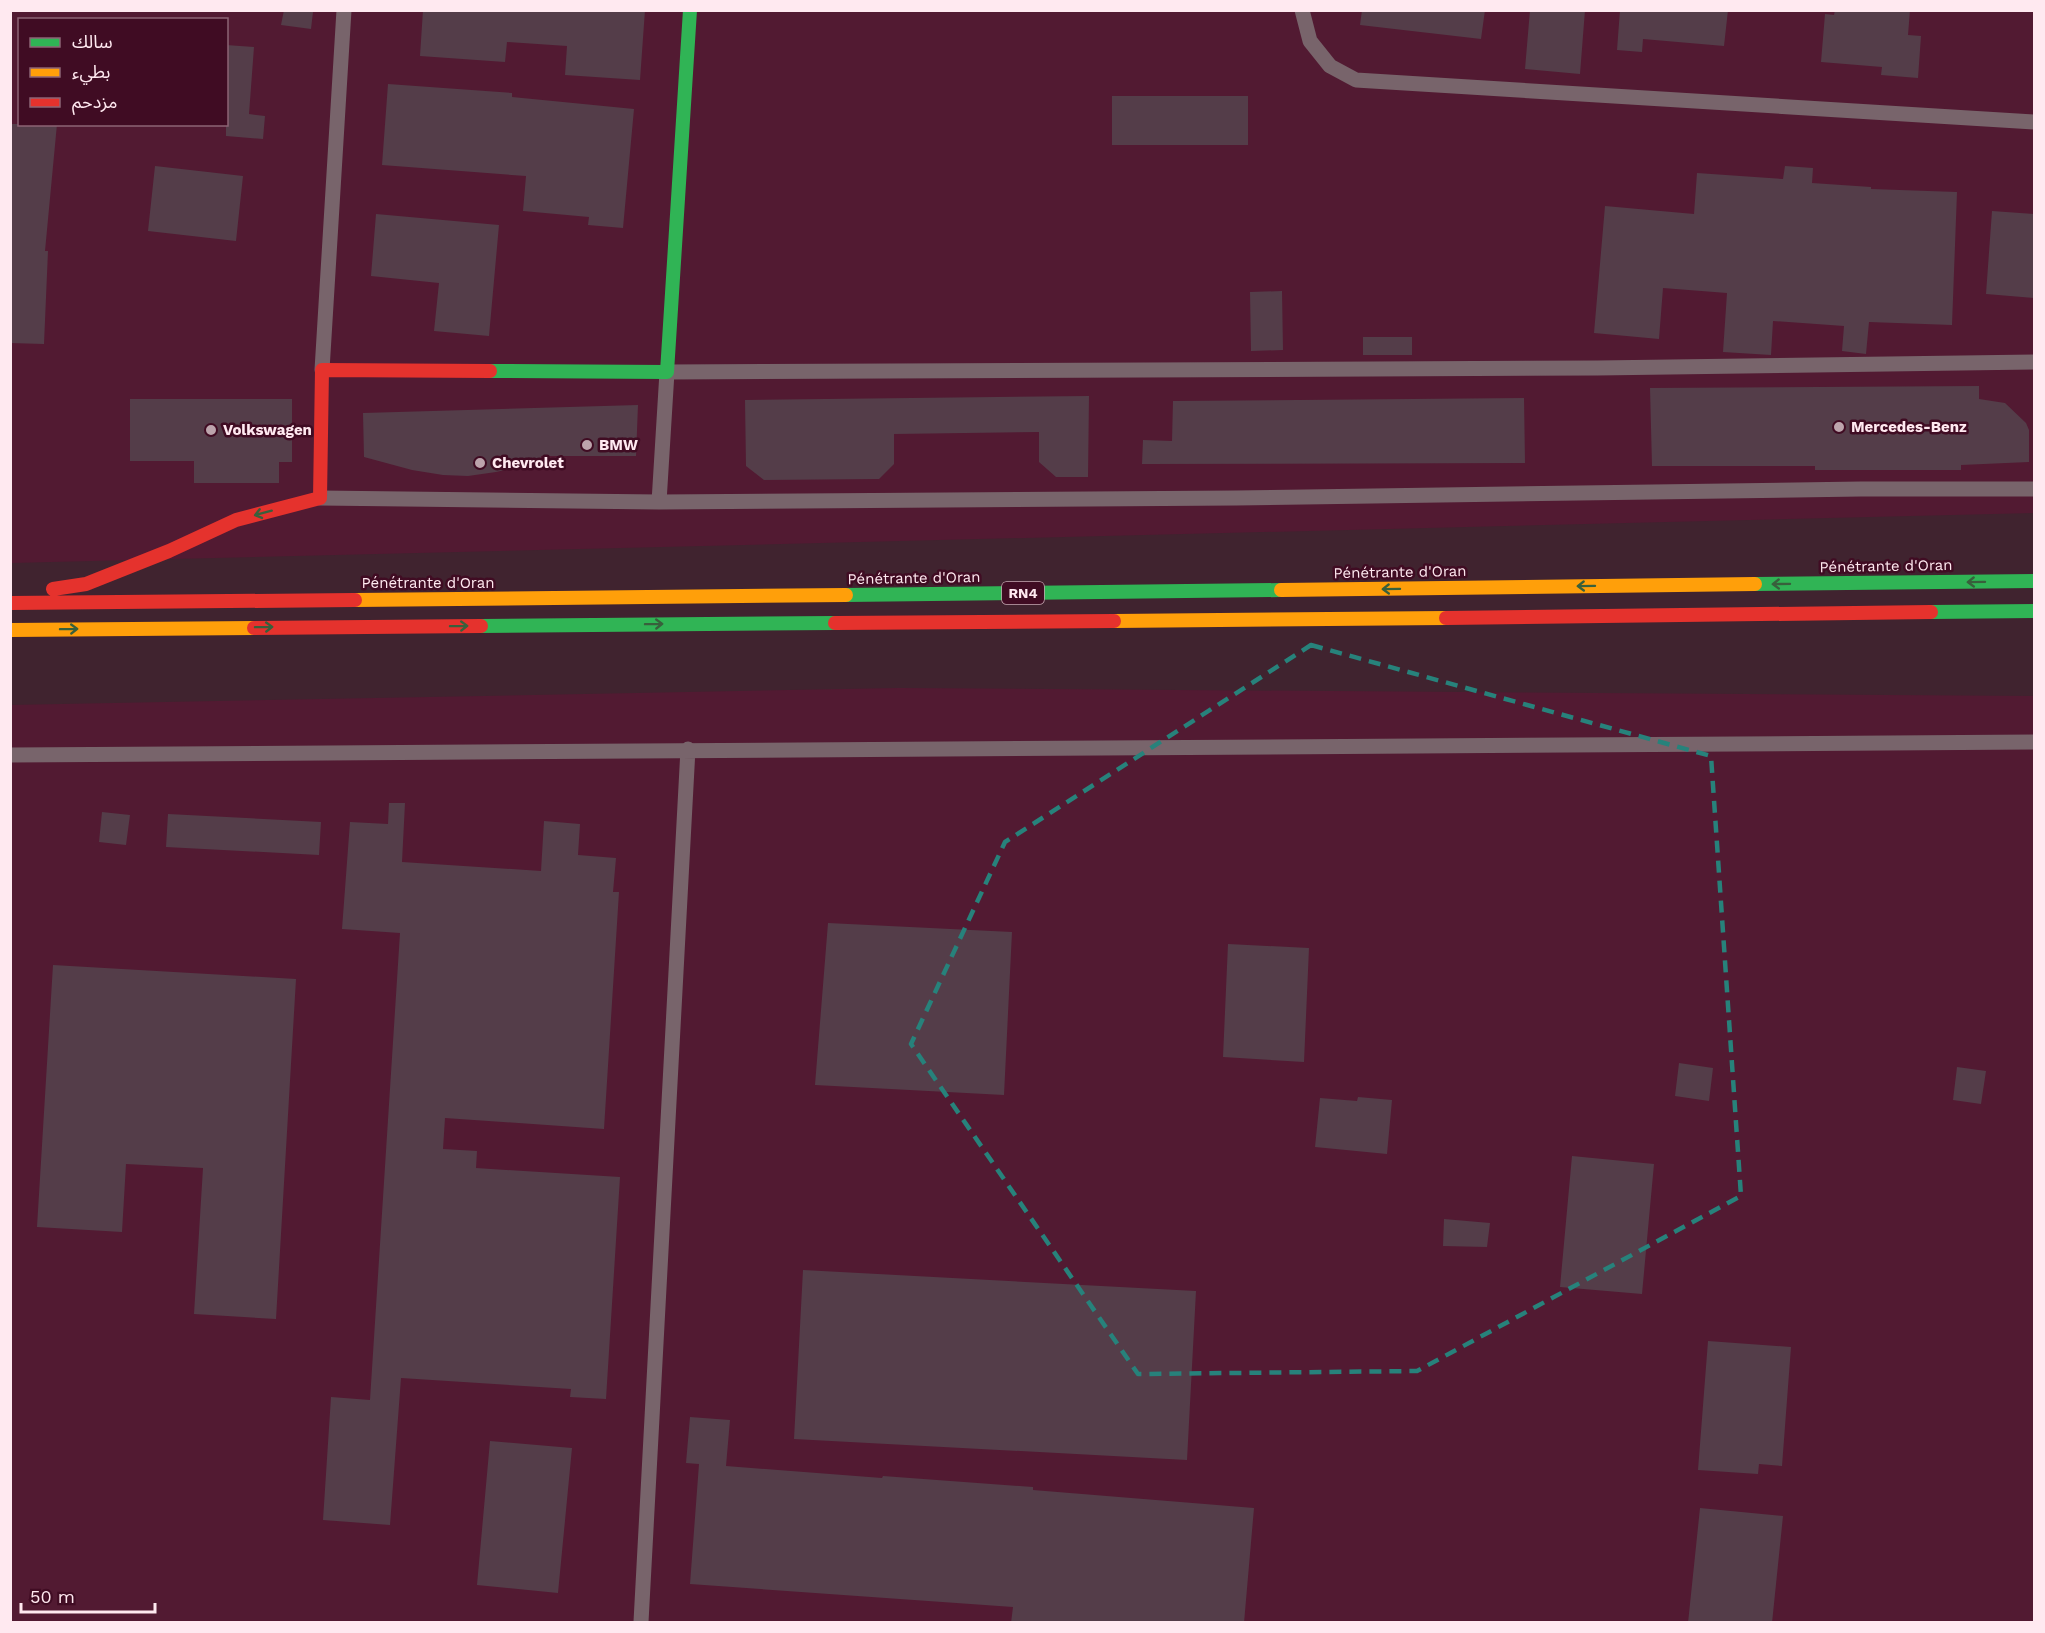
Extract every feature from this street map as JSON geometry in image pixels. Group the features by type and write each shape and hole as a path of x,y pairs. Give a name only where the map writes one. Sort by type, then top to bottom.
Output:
{"main road":[{"path":"10,596 87,584 169,551 236,520 320,498 322,370 667,372 690,10"},
{"name":"Pénétrante d'Oran","path":"10,603 2034,581"},
{"name":"RN4","path":"10,630 2034,611"}],"street":[{"path":"322,370 344,10"},
{"path":"1302,10 1310,41 1329,66 1356,80 2034,122"},
{"path":"659,502 667,372 1597,368 2034,362"},
{"path":"320,498 659,502 2034,489"},
{"path":"10,755 2034,742"},
{"path":"641,1623 688,750"}],"highlighted area":[{"path":"1311,645 1711,756 1741,1196 1417,1371 1138,1374 911,1044 1005,842"}],"shaded area":[{"path":"11,11 2034,11 2034,513 11,563"},
{"path":"899,688 2034,696 2034,1622 11,1622 10,705"}],"building":[{"path":"284,10 313,12 311,29 281,25"},
{"path":"423,10 645,10 640,80 565,75 567,46 507,42 505,62 420,56"},
{"path":"1362,10 1485,10 1481,39 1360,25"},
{"path":"1530,10 1585,10 1580,74 1525,69"},
{"path":"1620,10 1728,10 1724,46 1643,39 1642,52 1617,50"},
{"path":"1835,10 1910,10 1908,35 1921,36 1918,78 1881,75 1882,67 1821,62 1825,14 1834,15"},
{"path":"228,45 254,47 249,114 265,116 263,139 226,136"},
{"path":"388,84 512,93 512,97 634,109 623,228 588,225 589,217 523,211 526,176 382,165"},
{"path":"1112,96 1248,96 1248,145 1112,145"},
{"path":"10,124 57,126 45,251 48,251 44,344 10,343"},
{"path":"155,166 243,176 236,241 148,231"},
{"path":"1785,166 1813,168 1812,183 1871,187 1871,189 1957,192 1952,325 1869,322 1866,354 1842,351 1844,326 1773,321 1771,355 1723,352 1727,293 1663,288 1659,339 1594,333 1605,206 1694,214 1697,173 1783,179"},
{"path":"1992,211 2034,214 2034,298 1986,294"},
{"path":"376,214 499,225 489,336 434,331 439,283 371,276"},
{"path":"1282,291 1283,350 1251,351 1250,292"},
{"path":"1363,337 1412,337 1412,355 1363,355"},
{"name":"Mercedes-Benz","path":"1979,386 1979,399 2005,403 2026,423 2029,430 2029,462 1961,465 1961,470 1815,470 1815,466 1652,466 1650,388"},
{"path":"1089,396 1088,477 1056,477 1039,462 1039,432 894,434 894,464 879,479 764,480 746,466 745,400"},
{"path":"1524,398 1525,463 1142,464 1143,440 1172,441 1173,401"},
{"name":"Volkswagen","path":"130,399 292,399 292,462 279,462 279,483 194,483 194,461 130,461"},
{"path":"638,405 636,456 541,456 541,460 509,465 509,469 468,476 412,470 364,457 363,413"},
{"path":"389,803 405,803 402,862 541,871 544,821 580,824 578,855 616,858 613,892 619,892 604,1129 445,1118 443,1149 477,1151 476,1168 620,1177 606,1399 570,1397 571,1389 401,1378 390,1525 323,1520 331,1397 370,1400 400,933 342,929 350,822 388,824"},
{"path":"102,812 130,815 126,845 99,842"},
{"path":"168,814 321,822 319,855 166,847"},
{"path":"828,923 1012,932 1004,1095 815,1085"},
{"path":"1228,944 1309,948 1304,1062 1223,1057"},
{"path":"53,965 296,979 276,1319 194,1314 203,1168 126,1164 122,1232 37,1227"},
{"path":"1679,1063 1713,1068 1709,1101 1675,1096"},
{"path":"1957,1067 1986,1071 1981,1104 1953,1100"},
{"path":"1358,1097 1392,1100 1387,1154 1315,1147 1320,1098 1357,1101"},
{"path":"1572,1156 1654,1164 1642,1294 1560,1287"},
{"path":"1444,1219 1490,1223 1487,1247 1443,1246"},
{"path":"803,1270 1196,1291 1187,1460 794,1439"},
{"path":"1708,1341 1791,1347 1782,1466 1759,1464 1758,1474 1698,1470"},
{"path":"690,1417 730,1420 726,1466 1033,1487 1033,1490 1254,1508 1244,1623 1011,1623 1013,1607 690,1584 699,1464 686,1463"},
{"path":"490,1441 572,1448 558,1593 477,1585"},
{"path":"1700,1508 1783,1516 1772,1623 1688,1623"}],"traffic: fast":[{"path":"490,371 667,372 690,10"},
{"path":"1755,584 2034,581"},
{"path":"846,595 1281,590"},
{"path":"1931,612 2034,611"},
{"path":"481,626 835,623"}],"traffic: slow":[{"path":"1281,590 1755,584"},
{"path":"355,600 846,595"},
{"path":"1114,621 1446,618"},
{"path":"10,630 254,628"}],"traffic: jam":[{"path":"320,498 322,370 490,371"},
{"path":"53,589 86,584 169,551 236,520 320,498"},
{"path":"10,603 355,600"},
{"path":"1446,618 1931,612"},
{"path":"835,623 1114,621"},
{"path":"254,628 481,626"}],"place":[{"name":"Mercedes-Benz","path":"1839,427"},
{"name":"Volkswagen","path":"211,430"},
{"name":"BMW","path":"587,445"},
{"name":"Chevrolet","path":"480,463"}]}
